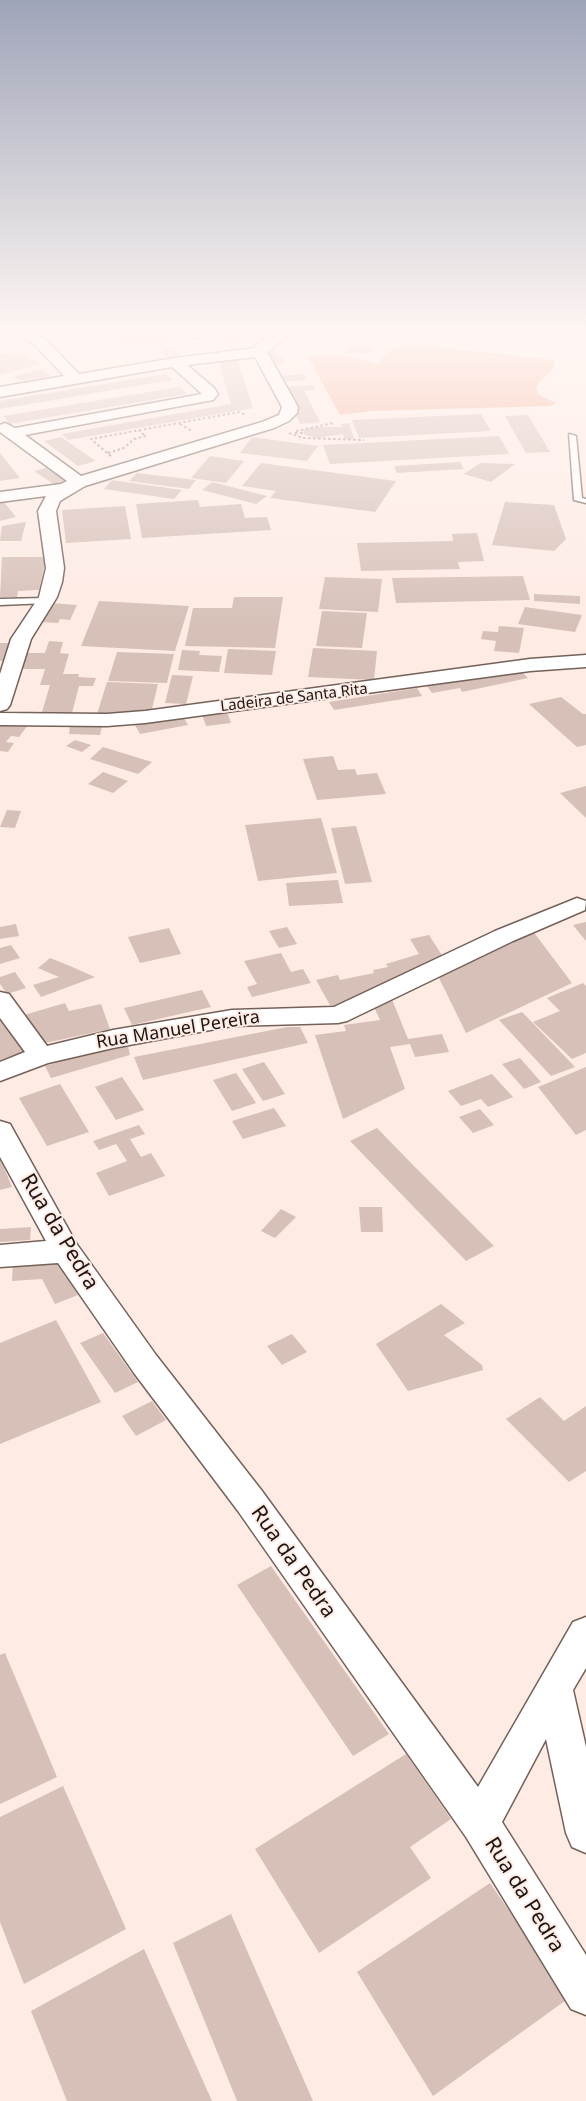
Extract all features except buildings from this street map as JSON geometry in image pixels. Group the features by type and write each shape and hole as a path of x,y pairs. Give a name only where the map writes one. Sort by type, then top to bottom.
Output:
{"street":[{"path":"7,430 72,486"},
{"path":"0,497 72,486 252,430"},
{"path":"0,705 22,639 45,601 53,582 55,568 47,511 53,498 72,486"},
{"name":"Ladeira de Santa Rita","path":"0,719 107,720 145,717 530,665 586,662"},
{"name":"Rua Manuel Pereira","path":"0,1072 41,1056 113,1039 232,1018 338,1015 504,936 577,905"},
{"path":"0,1000 41,1056"},
{"name":"Rua da Pedra","path":"0,1131 66,1251 145,1364 250,1501 480,1823 586,1994"},
{"path":"0,1256 66,1251"},
{"path":"480,1823 586,1634"},
{"path":"554,1688 586,1833"}],"lane":[{"path":"572,436 578,500 586,501"},
{"path":"0,602 45,601"}],"path":[{"path":"117,460 91,439 144,430"},
{"path":"190,430 199,435"},
{"path":"300,430 292,433 304,433"},
{"path":"107,453 124,448 134,438 146,436 139,431"},
{"path":"354,440 364,440"}]}
